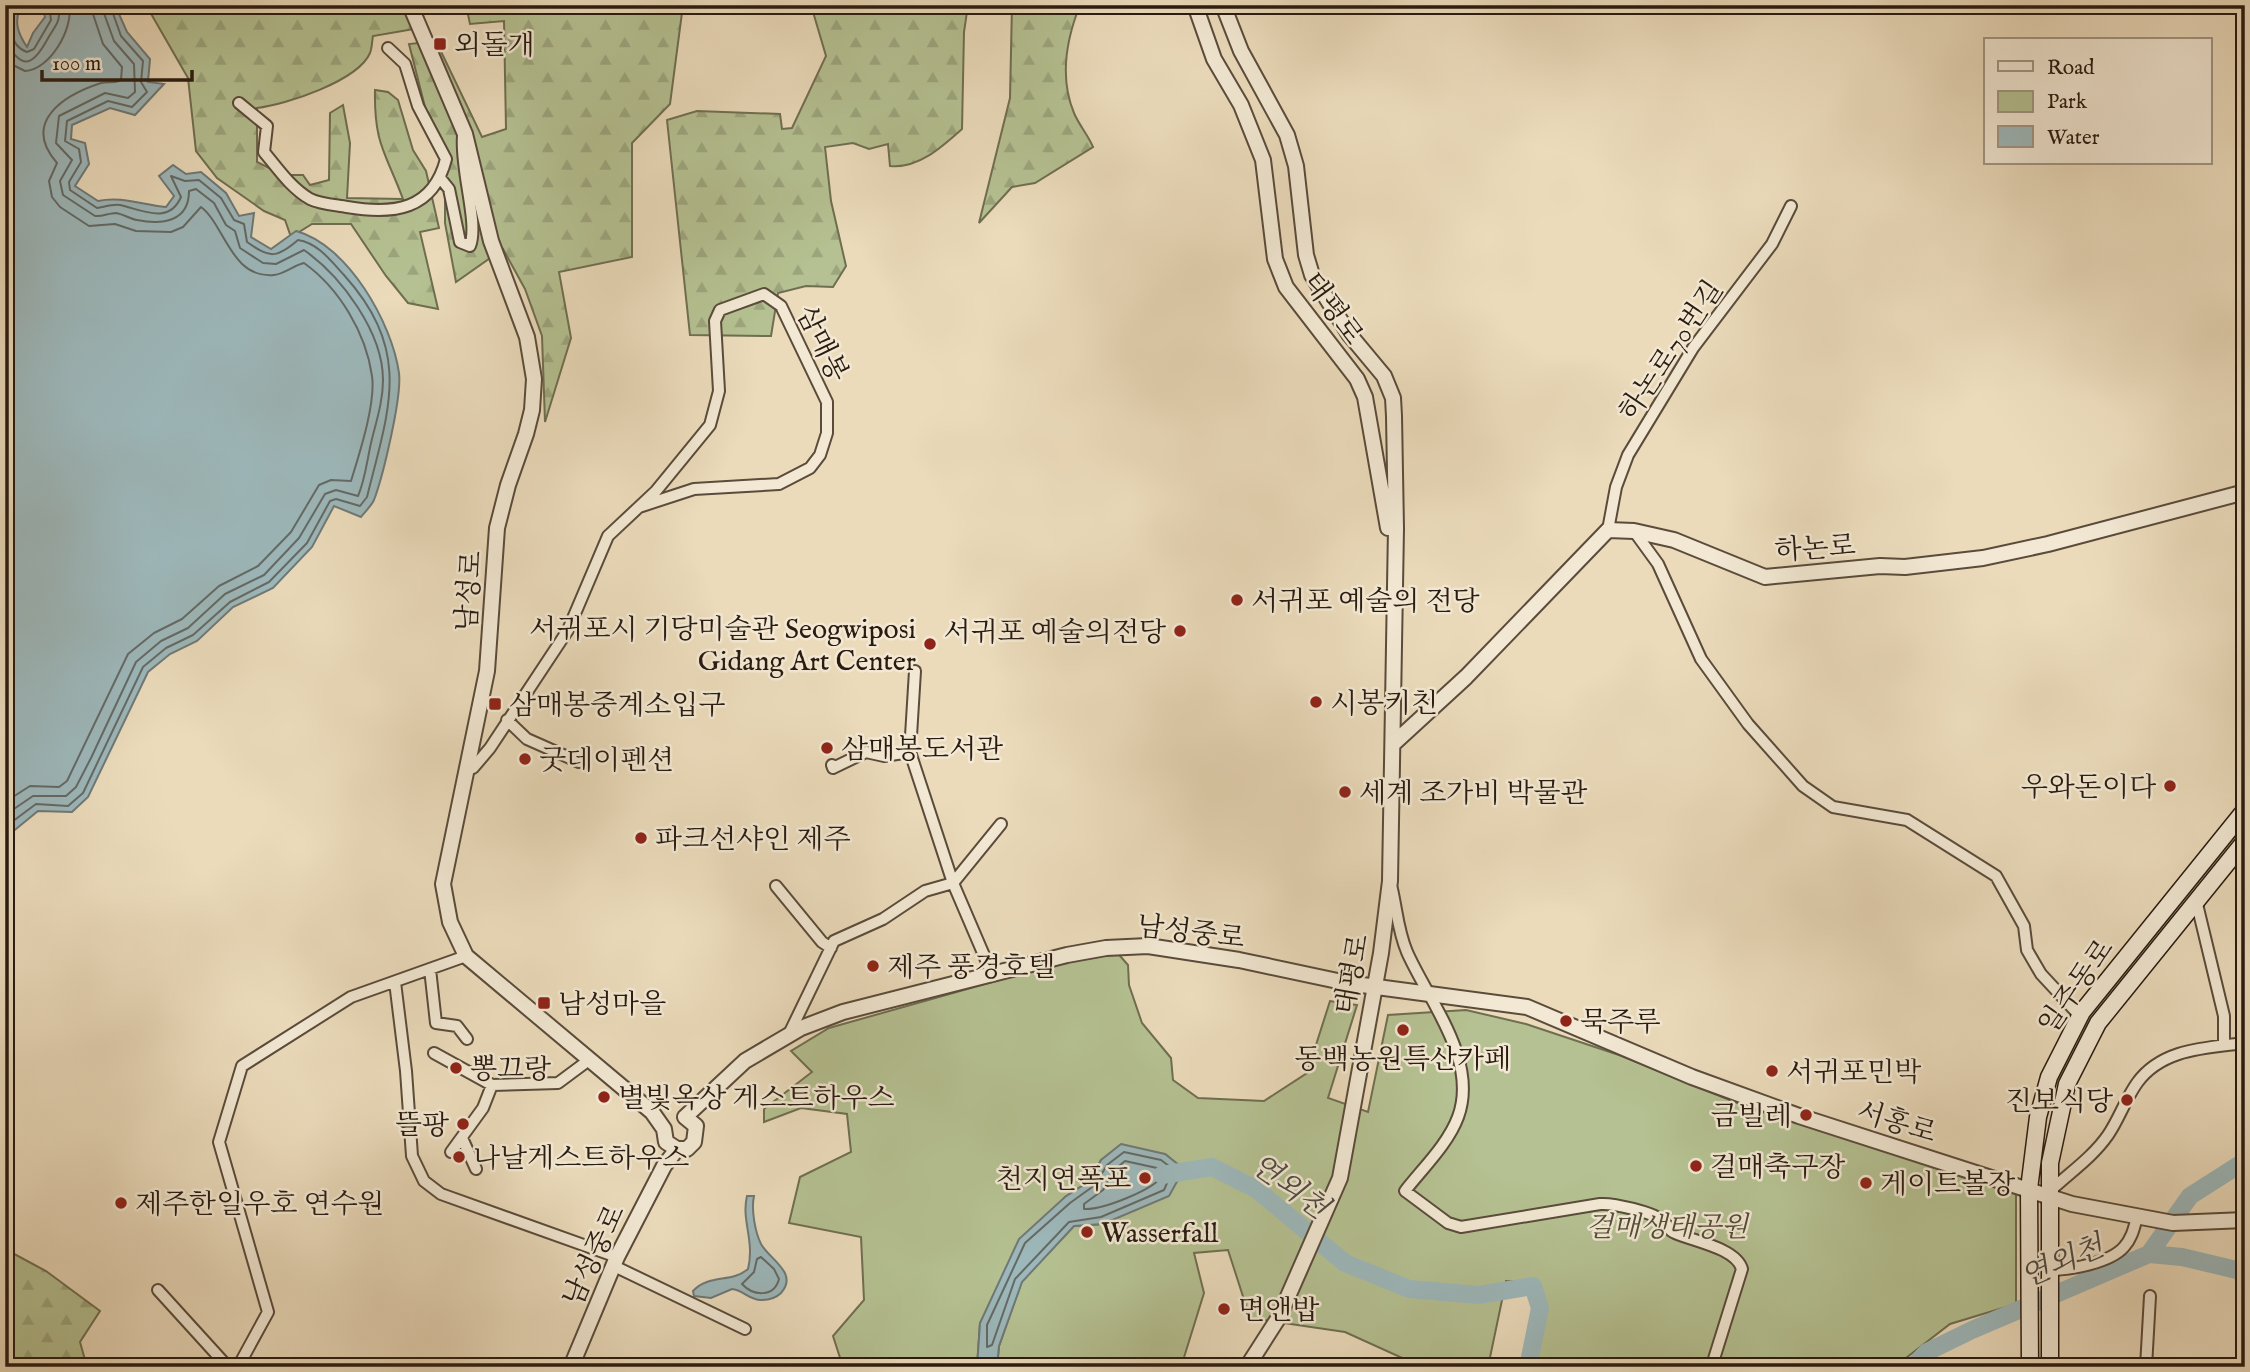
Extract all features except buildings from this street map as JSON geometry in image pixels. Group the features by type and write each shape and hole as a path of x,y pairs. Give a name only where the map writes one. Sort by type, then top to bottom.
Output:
{"main road":[{"name":"일주동로","path":"2030,1367 2029,1189 2038,1117 2049,1077 2080,1016 2245,810"},
{"name":"일주동로","path":"2050,1367 2050,1163 2067,1084 2086,1043 2110,1007 2245,841"}],"street":[{"name":"남성로","path":"410,5 465,134 491,240 527,337 534,396 526,434 508,485 497,528 487,671 443,884 450,922 466,956 652,1112 678,1122"},
{"name":"태평로","path":"1195,5 1214,59 1241,105 1263,160 1275,259 1286,287 1357,379 1366,397 1393,565"},
{"name":"태평로","path":"1223,5 1241,51 1287,135 1296,166 1306,255 1312,275 1349,334 1384,376 1393,398 1396,528 1393,565 1390,881 1381,953 1373,985 1346,1157 1330,1207 1299,1275 1279,1317 1247,1367"},
{"path":"239,103 267,126 264,152 290,184 312,200 378,212 419,203 441,178 446,159 418,106 405,64 388,48"},
{"path":"441,178 449,189 460,242 470,246 475,233 461,156 465,134"},
{"name":"하논로70번길","path":"1608,530 1616,487 1628,455 1693,348 1772,244 1791,206"},
{"name":"삼매봉","path":"468,767 473,768 483,758 568,630 608,536 639,507 710,425 719,391 715,321 720,310 764,294 775,300 781,306 827,402 827,433 820,455 810,468 779,484 694,489 639,507"},
{"name":"하논로","path":"1608,530 1634,531 1674,540 1765,577 1905,567 1983,558 2048,544 2245,492"},
{"path":"1392,744 1466,677 1608,530"},
{"path":"1634,531 1658,564 1701,659 1748,724 1803,786 1833,807 1907,820 1996,876 2024,926 2027,950 2041,974 2080,1016"},
{"path":"915,671 910,752 953,883 992,974"},
{"path":"507,720 527,739 579,762"},
{"path":"832,765 833,768 866,752 884,756 910,752"},
{"path":"789,1034 834,941 883,919 925,891 953,883 1001,824"},
{"path":"1390,881 1397,925 1461,1069 1461,1103 1452,1128 1405,1191 1447,1223 1461,1227 1616,1205 1663,1220 1670,1232 1723,1252 1737,1260 1742,1269 1713,1362"},
{"path":"776,886 822,942 831,948"},
{"path":"2196,900 2224,1016 2224,1043"},
{"name":"남성중로","path":"571,1367 615,1261 673,1147 687,1149 694,1142 697,1132 678,1122 702,1103 745,1061 789,1034 843,1012 1067,955 1106,948 1148,946 1373,985"},
{"path":"238,1367 268,1312 219,1142 242,1066 351,997 466,956"},
{"path":"430,969 436,1023 439,1026 457,1026 467,1039"},
{"path":"395,982 406,1071 412,1156 424,1181 441,1194 615,1261 745,1329"},
{"name":"서홍로","path":"1373,985 1527,1007 1692,1077 1799,1116 2029,1189 2157,1221 2210,1223 2245,1220"},
{"path":"2049,1194 2084,1162 2108,1135 2139,1080 2163,1061 2198,1046 2245,1043"},
{"path":"434,1053 456,1063 480,1081 492,1084 558,1083 589,1060"},
{"path":"451,1152 483,1108 492,1084"},
{"path":"673,1147 678,1122"},
{"path":"462,1138 476,1169"},
{"path":"2049,1270 2101,1259 2122,1250 2131,1237 2137,1217"},
{"path":"158,1290 228,1367"},
{"path":"2146,1367 2150,1296"}],"green space":[{"path":"146,5 405,5 414,29 373,36 370,53 351,73 302,97 257,108 257,162 283,175 303,175 310,185 329,180 330,113 343,105 350,143 347,198 403,199 379,136 375,90 388,92 398,100 413,150 426,171 439,228 420,232 438,309 408,303 351,224 312,224 291,237 285,220 264,211 217,178 196,151 188,78"},
{"path":"466,5 683,5 670,104 632,143 632,257 559,272 571,338 545,422 542,336 525,289 503,249 456,282 445,223 445,164 425,107 409,44 436,41 482,137 506,129 504,21 470,24"},
{"path":"811,5 968,5 964,32 962,129 929,155 900,166 890,166 888,144 869,149 853,143 825,147 831,201 846,266 833,287 806,286 778,293 771,336 690,335 667,120 697,111 780,114 782,129 792,128 826,56"},
{"path":"1012,5 1080,5 1068,45 1067,86 1074,113 1093,147 1035,183 1012,187 979,223 1010,98"},
{"name":"걸매생태공원","path":"1113,948 1128,965 1129,985 1142,1023 1171,1058 1173,1080 1198,1098 1264,1101 1307,1073 1330,1001 1357,1005 1328,1098 1368,1112 1388,1015 1466,1010 1526,1024 1619,1055 1752,1109 2016,1190 2016,1304 1950,1324 1902,1361 1900,1367 1532,1367 1541,1332 1538,1283 1506,1281 1488,1367 1422,1367 1345,1332 1250,1318 1228,1250 1194,1253 1204,1293 1181,1367 997,1367 999,1346 1022,1281 1074,1226 1103,1224 1184,1170 1165,1154 1101,1160 1091,1180 1065,1197 980,1323 977,1367 843,1367 833,1336 864,1300 861,1237 789,1223 800,1177 851,1152 847,1114 801,1108 764,1122 764,1109 812,1072 791,1051 829,1028"},
{"path":"5,1249 46,1271 100,1311 80,1342 87,1367 5,1367"}],"water":[{"path":"5,5 21,5 18,27 27,47 45,17 42,5 115,5 127,32 150,59 148,82 164,84 135,115 110,108 72,125 71,139 85,143 89,164 75,186 98,201 124,200 166,207 174,196 159,176 173,165 186,174 201,172 226,193 239,216 254,213 251,237 271,249 296,231 315,239 350,269 377,310 395,353 399,384 391,436 378,489 373,502 361,517 334,506 312,547 273,588 233,607 197,641 170,654 148,672 88,797 72,812 38,811 5,838"},
{"path":"1121,1144 1165,1154 1184,1169 1169,1196 1103,1224 1074,1226 1022,1282 999,1346 997,1367 977,1367 980,1323 1019,1239 1065,1197 1091,1180 1101,1160"},
{"path":"747,1196 754,1196 753,1214 759,1239 785,1273 786,1286 779,1295 767,1300 753,1298 732,1289 711,1298 694,1296 693,1291 706,1282 735,1276 748,1269 750,1249"}],"waterway":[{"path":"2149,1254 2190,1196 2245,1161"},
{"name":"연외천","path":"1162,1175 1212,1167 1256,1189 1345,1263 1409,1289 1479,1295 1533,1286 1540,1308 1528,1367"},
{"name":"연외천","path":"1913,1367 1927,1352 1972,1330 2149,1254 2182,1257 2245,1272"}],"place":[{"name":"외돌개","path":"440,44"},
{"name":"서귀포 예술의 전당","path":"1237,600"},
{"name":"서귀포 예술의전당","path":"1180,631"},
{"name":"서귀포시 기당미술관 Seogwiposi Gidang Art Center","path":"930,644"},
{"name":"시봉키친","path":"1316,702"},
{"name":"삼매봉중계소입구","path":"495,704"},
{"name":"삼매봉도서관","path":"827,748"},
{"name":"굿데이펜션","path":"525,759"},
{"name":"우와돈이다","path":"2170,786"},
{"name":"세계 조가비 박물관","path":"1345,792"},
{"name":"파크선샤인 제주","path":"641,838"},
{"name":"제주 풍경호텔","path":"873,966"},
{"name":"남성마을","path":"544,1003"},
{"name":"묵주루","path":"1566,1021"},
{"name":"동백농원특산카페","path":"1403,1030"},
{"name":"뽕끄랑","path":"456,1068"},
{"name":"서귀포민박","path":"1772,1071"},
{"name":"별빛옥상 게스트하우스","path":"604,1097"},
{"name":"진보식당","path":"2127,1100"},
{"name":"금빌레","path":"1806,1115"},
{"name":"뜰팡","path":"463,1124"},
{"name":"나날게스트하우스","path":"459,1157"},
{"name":"걸매축구장","path":"1696,1166"},
{"name":"천지연폭포","path":"1145,1178"},
{"name":"게이트볼장","path":"1866,1183"},
{"name":"제주한일우호 연수원","path":"121,1203"},
{"name":"Wasserfall","path":"1087,1232"},
{"name":"면앤밥","path":"1224,1309"}]}
